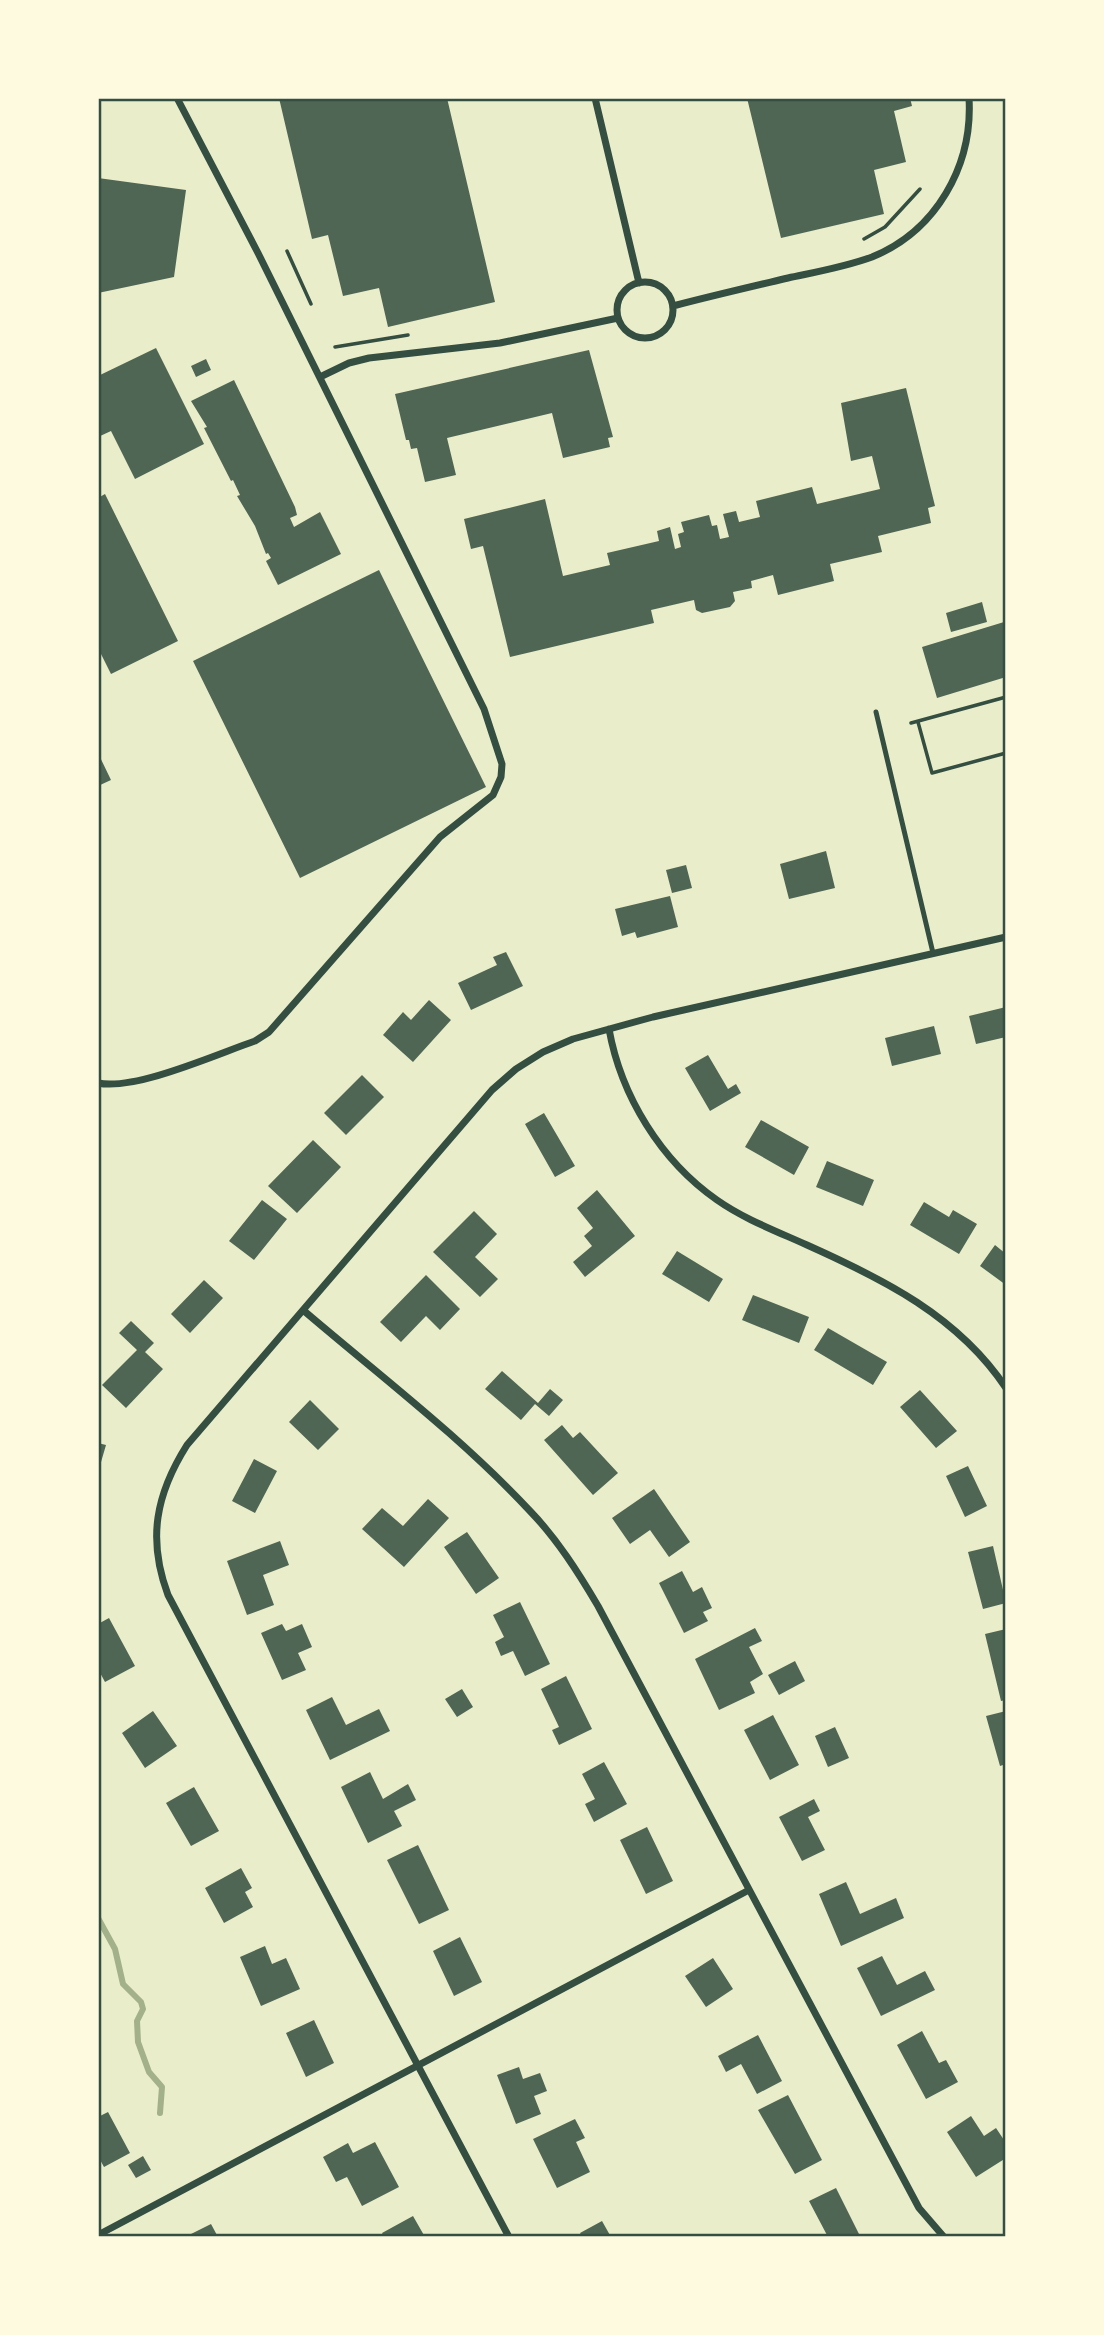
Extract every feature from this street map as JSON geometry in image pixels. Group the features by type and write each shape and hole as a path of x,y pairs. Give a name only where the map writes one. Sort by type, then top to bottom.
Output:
{"street":[{"path":"98,1083 118,1085 141,1079 255,1041 269,1032 440,838 493,795 502,769 495,737 320,377 177,98"},
{"path":"595,98 639,283"},
{"path":"673,306 860,261 906,238 930,216 951,187 968,135 969,98"},
{"path":"648,282 665,290 673,306 670,324 656,336 637,337 629,333 618,318 619,300 624,292 639,283 648,282"},
{"path":"320,377 354,361 369,358 500,343 618,318"},
{"path":"509,2237 168,1595 159,1567 157,1518 170,1473 187,1445 492,1090 516,1069 543,1052 609,1029 1006,937"},
{"path":"609,1029 623,1079 642,1118 655,1138 689,1177 716,1199 746,1217 873,1275 912,1297 962,1337 1006,1388"},
{"path":"303,1310 490,1471 555,1540 598,1606 919,2208 944,2237"},
{"path":"98,2235 749,1890"}],"lane":[{"path":"876,712 933,953"}],"path":[{"path":"864,239 885,227 918,191 928,201"},
{"path":"288,251 311,304"},
{"path":"335,347 408,335"},
{"path":"911,723 1006,697"},
{"path":"918,722 932,773 1006,753"}],"building":[{"path":"279,98 447,98 495,302 388,327 379,288 343,296 328,235 312,239"},
{"path":"747,98 910,98 912,106 894,111 906,162 874,170 884,214 781,238"},
{"path":"98,178 186,190 174,277 98,293"},
{"path":"156,348 204,444 135,479 111,431 98,437 98,376"},
{"path":"589,350 613,437 608,438 610,447 563,458 552,413 447,438 456,475 425,482 417,448 411,449 409,440 406,440 395,394"},
{"path":"206,359 211,370 196,377 191,366"},
{"path":"234,380 295,507 297,515 290,518 294,527 320,512 341,554 278,585 266,561 271,558 266,554 255,526 237,496 240,495 233,480 231,481 204,428 207,427 191,401"},
{"path":"906,388 935,506 928,508 931,523 878,536 882,552 830,564 834,581 778,595 773,575 751,581 752,588 733,592 735,601 730,607 702,613 696,610 694,600 651,610 654,623 510,657 483,546 471,549 464,519 545,499 563,576 610,565 607,553 659,541 657,531 670,527 675,549 681,547 678,534 684,532 681,522 709,515 712,526 717,525 720,539 729,537 723,514 736,511 739,522 760,517 756,501 812,487 817,504 880,489 872,456 851,461 841,403"},
{"path":"105,494 178,641 111,674 98,648 98,498"},
{"path":"379,570 486,787 300,878 193,661"},
{"path":"982,602 987,622 951,632 946,613"},
{"path":"1004,622 1006,677 937,698 922,647"},
{"path":"98,753 111,780 98,786"},
{"path":"826,851 835,888 789,899 780,864"},
{"path":"686,865 692,888 672,893 666,870"},
{"path":"670,896 678,927 637,938 635,932 622,936 615,909"},
{"path":"506,952 523,986 471,1010 458,983 497,965 493,957"},
{"path":"429,1000 451,1020 413,1062 383,1035 403,1012 411,1020"},
{"path":"1006,1007 1006,1037 976,1044 969,1016"},
{"path":"934,1026 941,1054 892,1066 885,1038"},
{"path":"708,1055 728,1089 736,1084 741,1093 710,1111 685,1068"},
{"path":"362,1075 384,1097 346,1135 324,1113"},
{"path":"544,1113 575,1166 555,1177 525,1124"},
{"path":"761,1120 809,1147 794,1175 745,1147"},
{"path":"313,1140 341,1167 297,1213 268,1186"},
{"path":"827,1161 874,1180 863,1206 816,1187"},
{"path":"597,1190 635,1236 585,1277 573,1262 592,1246 584,1236 593,1228 577,1208"},
{"path":"262,1200 287,1219 254,1260 229,1241"},
{"path":"924,1202 949,1217 953,1210 977,1224 959,1254 910,1225"},
{"path":"474,1211 497,1234 475,1257 498,1279 480,1297 433,1252"},
{"path":"995,1245 1006,1254 1006,1285 980,1266"},
{"path":"677,1251 723,1279 709,1302 662,1274"},
{"path":"426,1275 460,1309 440,1330 426,1316 401,1342 380,1322"},
{"path":"204,1280 223,1298 190,1333 171,1314"},
{"path":"753,1295 809,1317 799,1343 742,1320"},
{"path":"131,1321 154,1343 145,1352 163,1369 126,1408 102,1385 137,1350 119,1333"},
{"path":"828,1328 887,1362 873,1385 814,1350"},
{"path":"502,1371 538,1403 550,1389 563,1400 549,1416 535,1404 521,1420 485,1389"},
{"path":"920,1390 957,1431 936,1448 900,1407"},
{"path":"310,1400 339,1429 318,1450 289,1422"},
{"path":"562,1425 573,1438 580,1432 618,1473 593,1495 544,1440"},
{"path":"98,1443 106,1445 99,1469 98,1469"},
{"path":"254,1459 277,1471 255,1513 232,1501"},
{"path":"968,1466 987,1506 965,1517 946,1476"},
{"path":"654,1489 690,1542 669,1557 650,1530 630,1544 612,1518"},
{"path":"428,1499 449,1518 404,1567 362,1529 382,1508 403,1526"},
{"path":"467,1532 499,1578 476,1594 444,1547"},
{"path":"280,1541 289,1565 263,1575 274,1605 247,1615 227,1561"},
{"path":"993,1546 1006,1603 983,1609 968,1552"},
{"path":"682,1571 693,1592 702,1587 712,1608 703,1612 708,1621 684,1633 659,1583"},
{"path":"520,1602 550,1664 525,1676 513,1651 501,1656 495,1642 504,1637 493,1615"},
{"path":"109,1618 135,1666 105,1682 98,1669 98,1624"},
{"path":"282,1624 286,1631 302,1624 312,1647 298,1653 306,1670 282,1680 261,1633"},
{"path":"755,1628 762,1641 749,1647 763,1674 750,1682 755,1693 719,1710 695,1659"},
{"path":"1006,1629 1006,1700 1001,1701 985,1634"},
{"path":"795,1661 805,1681 779,1695 768,1675"},
{"path":"566,1676 592,1729 559,1745 552,1730 559,1727 541,1689"},
{"path":"462,1689 473,1707 457,1717 445,1699"},
{"path":"332,1697 346,1725 379,1709 390,1731 330,1760 306,1710"},
{"path":"153,1711 177,1746 145,1768 122,1733"},
{"path":"1006,1711 1006,1764 1000,1766 986,1716"},
{"path":"773,1715 799,1765 770,1780 744,1730"},
{"path":"835,1727 849,1758 828,1767 815,1736"},
{"path":"604,1762 627,1804 594,1822 585,1804 595,1799 582,1774"},
{"path":"370,1772 383,1799 408,1784 416,1800 394,1811 402,1826 368,1843 341,1787"},
{"path":"194,1787 219,1831 191,1846 166,1803"},
{"path":"814,1799 820,1811 808,1817 825,1850 802,1861 779,1817"},
{"path":"647,1827 673,1881 646,1894 620,1840"},
{"path":"418,1845 449,1910 419,1924 387,1860"},
{"path":"241,1868 252,1888 245,1892 253,1907 224,1923 205,1888"},
{"path":"846,1882 860,1914 896,1898 904,1918 841,1946 819,1894"},
{"path":"460,1937 482,1982 454,1996 433,1951"},
{"path":"265,1946 272,1964 286,1958 300,1989 261,2006 240,1957"},
{"path":"882,1956 897,1985 925,1971 935,1990 881,2016 857,1968"},
{"path":"713,1958 733,1989 706,2007 685,1976"},
{"path":"314,2020 334,2063 306,2077 286,2033"},
{"path":"922,2031 939,2063 946,2060 958,2082 926,2099 897,2045"},
{"path":"758,2035 782,2081 757,2094 741,2064 726,2072 718,2056"},
{"path":"519,2067 523,2079 540,2073 547,2091 534,2096 541,2114 516,2124 497,2075"},
{"path":"788,2095 822,2160 795,2174 758,2110"},
{"path":"108,2112 130,2153 104,2167 98,2156 98,2117"},
{"path":"971,2116 984,2136 996,2128 1006,2143 1006,2158 976,2177 947,2132"},
{"path":"575,2119 585,2138 576,2142 590,2172 557,2188 533,2139"},
{"path":"375,2142 399,2187 362,2206 347,2177 336,2182 323,2157 348,2143 353,2153"},
{"path":"143,2156 151,2170 136,2178 128,2165"},
{"path":"836,2188 859,2234 852,2237 828,2237 809,2201"},
{"path":"413,2216 425,2237 384,2237 382,2233"},
{"path":"602,2221 611,2237 582,2237 580,2233"},
{"path":"211,2224 218,2237 185,2237"}],"waterway":[{"path":"98,1918 115,1949 123,1984 141,2002 143,2009 137,2021 138,2042 149,2072 162,2087 160,2113"}]}
